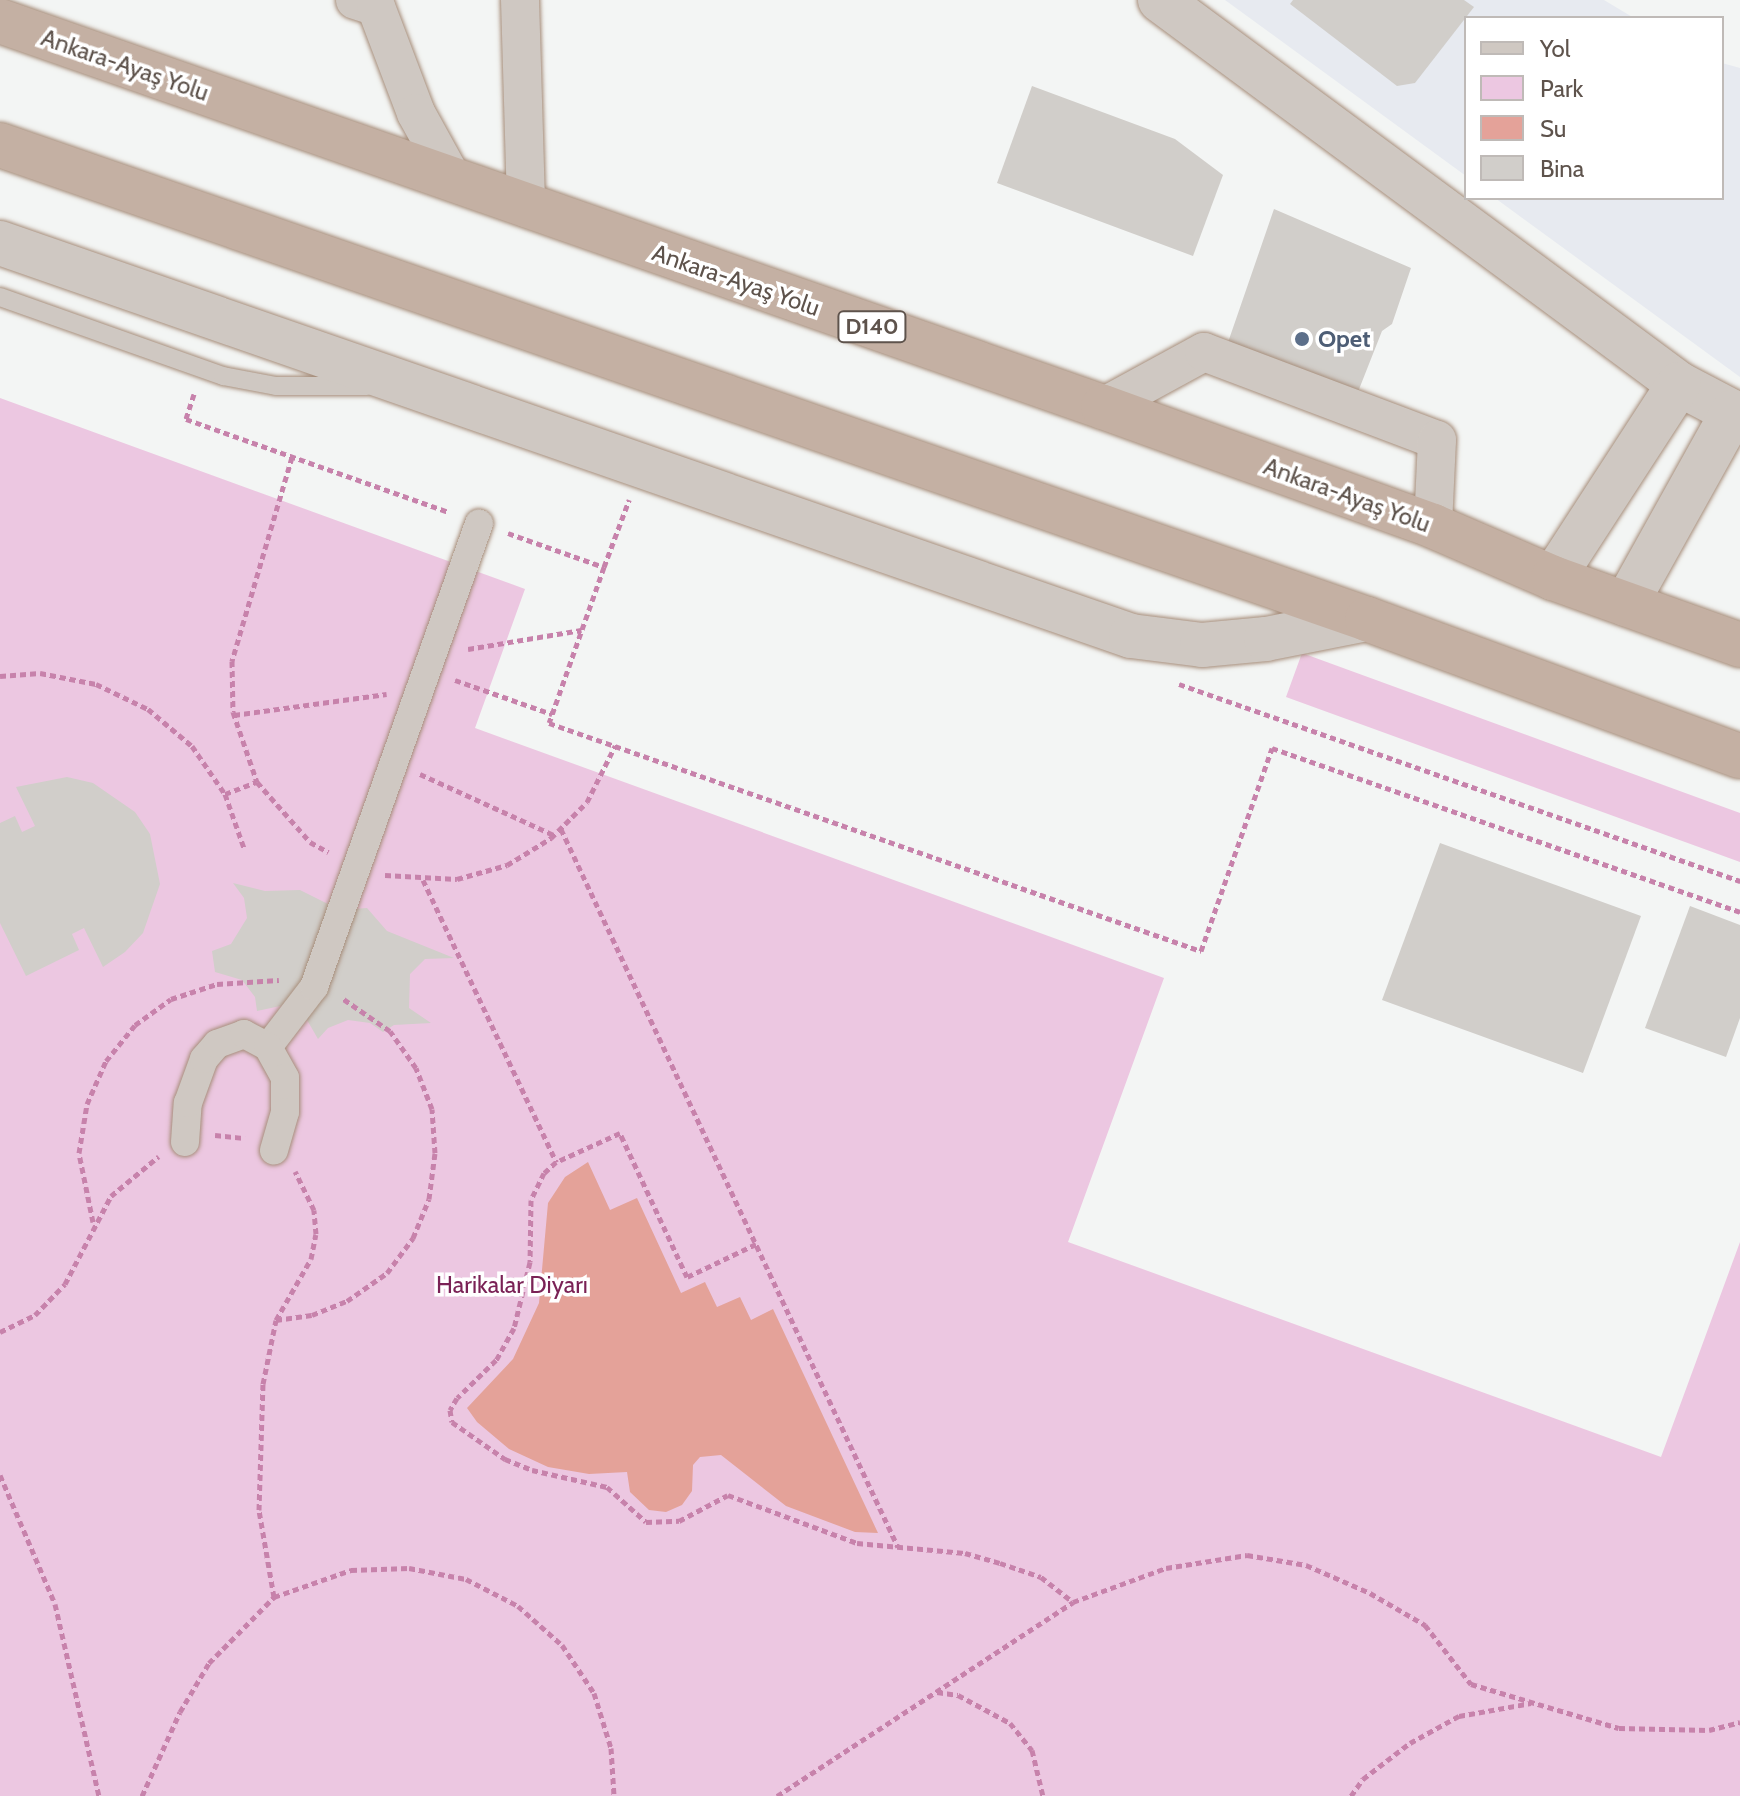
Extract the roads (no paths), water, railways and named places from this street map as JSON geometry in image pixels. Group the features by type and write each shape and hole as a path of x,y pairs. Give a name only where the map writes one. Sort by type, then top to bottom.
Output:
{"highway":[{"name":"Ankara-Ayaş Yolu","path":"0,21 526,208 1103,407 1433,526 1553,578 1740,645"},
{"path":"0,145 1367,619 1740,756"}],"street":[{"path":"355,0 376,7 416,113 453,180"},
{"path":"520,0 526,208"},
{"path":"1160,0 1679,384 1736,414 1626,604"},
{"path":"0,243 1131,636 1202,645 1266,639 1367,619"},
{"path":"1103,407 1204,352 1437,440 1433,526"},
{"path":"1553,578 1679,384"},
{"path":"1603,499 1642,512 1663,538"},
{"path":"268,1047 314,987 479,523"},
{"path":"185,1142 188,1103 209,1052 235,1035 254,1036 268,1047 287,1093 274,1150"}],"lane":[{"path":"0,297 203,369 276,386 411,386"}],"water":[{"path":"588,1162 610,1210 637,1198 681,1293 705,1282 717,1307 740,1297 751,1320 773,1309 878,1533 855,1532 786,1506 721,1455 700,1457 693,1465 692,1491 682,1505 666,1512 649,1510 630,1492 627,1472 589,1474 548,1467 509,1449 477,1422 467,1408 513,1359 539,1303 548,1203 565,1177"}],"place":[{"name":"Opet","path":"1302,339"}],"park label":[{"name":"Harikalar Diyarı","path":"512,1285"}]}
